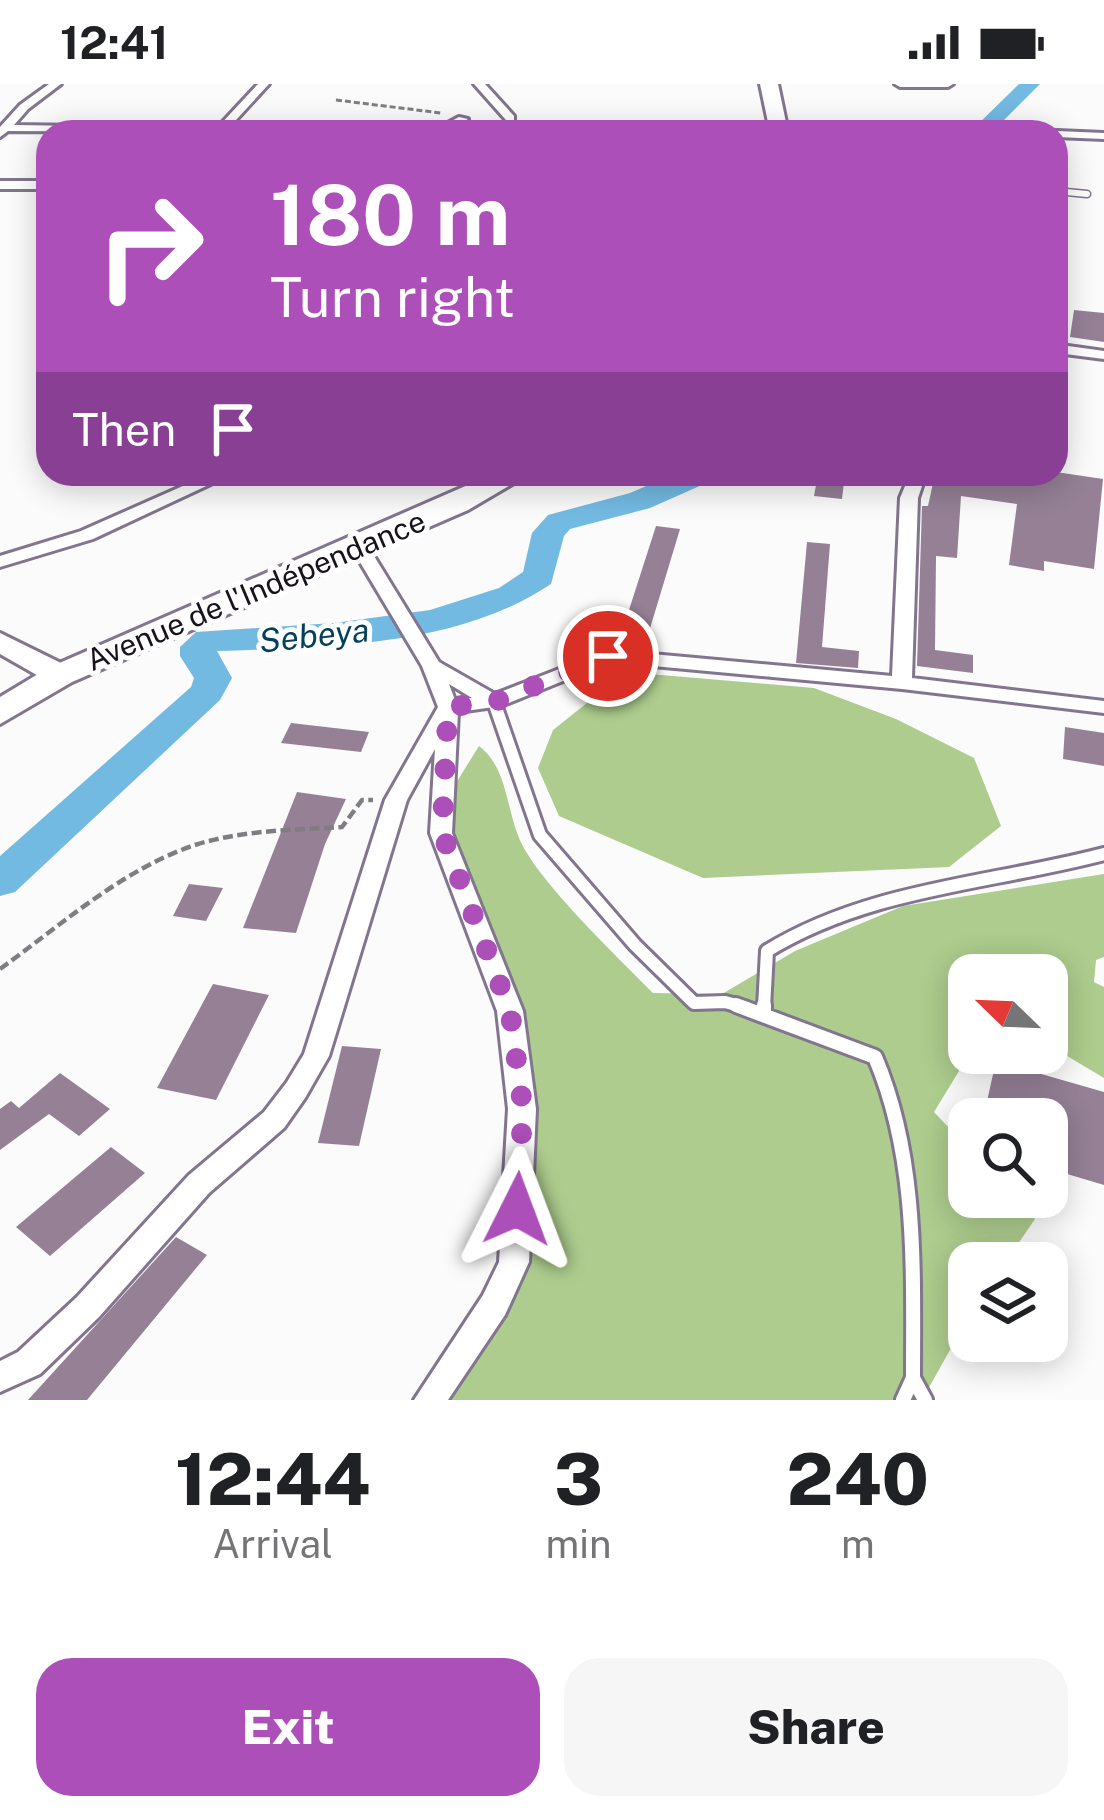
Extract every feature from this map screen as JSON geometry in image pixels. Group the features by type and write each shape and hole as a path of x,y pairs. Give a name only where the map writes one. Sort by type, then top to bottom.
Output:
{"highway":[{"path":"769,84 776,120"},
{"name":"Avenue de l'Indépendance","path":"0,713 59,675 360,547 490,486"}],"main road":[{"path":"0,642 59,675"}],"street":[{"path":"4,131 24,107 56,84"},
{"path":"230,120 264,84"},
{"path":"479,84 510,118"},
{"path":"900,84 948,84"},
{"path":"4,131 36,131"},
{"path":"1068,134 1104,136"},
{"path":"0,184 36,184"},
{"path":"1068,349 1104,355"},
{"path":"0,562 87,535 197,486"},
{"path":"902,683 909,499 914,486"},
{"path":"360,547 431,666 448,707 442,833 510,1011 523,1109 514,1262 494,1305 430,1400"},
{"path":"448,707 494,702 608,656 1104,707"},
{"path":"431,666 494,702"},
{"path":"0,1377 29,1363 88,1306 199,1184 274,1120 296,1090 316,1056 396,800 448,707"}],"lane":[{"path":"1068,192 1087,194"},
{"path":"494,702 540,835 694,1003 724,1002 764,1013 875,1057 887,1078 910,1201 914,1378 925,1400"},
{"path":"764,1013 767,951 797,928 931,891 1104,854"},
{"path":"903,1400 914,1378"}],"path":[{"path":"336,100 418,108 463,119"},
{"path":"0,969 91,903 181,850 276,831 342,826 362,800 396,800"}],"green space":[{"path":"626,672 814,688 896,719 974,758 1001,826 949,867 703,878 559,816 538,768 553,730"},
{"path":"479,746 501,776 528,856 653,993 722,994 795,951 903,906 1104,874 1104,957 1096,960 1094,982 1104,987 1104,1078 1068,1057 1068,954 948,954 948,1074 957,1074 934,1112 948,1127 948,1218 1035,1219 1019,1242 948,1242 948,1354 922,1400 430,1400 498,1306 533,1112 452,840 456,783"}],"building":[{"path":"1074,310 1104,313 1104,342 1070,337"},
{"path":"1068,474 1103,479 1094,569 1044,561 1044,571 1009,565 1017,504 961,496 957,558 936,556 935,650 973,655 973,673 917,666 922,506 928,506 932,486 1068,486"},
{"path":"816,486 844,486 842,499 814,496"},
{"path":"656,526 680,529 645,645 619,641"},
{"path":"807,542 830,544 822,647 859,651 858,668 796,663"},
{"path":"291,723 369,732 361,752 281,743"},
{"path":"1065,727 1104,733 1104,766 1063,759"},
{"path":"297,792 346,799 325,844 296,933 243,928"},
{"path":"189,884 223,888 206,921 173,916"},
{"path":"213,984 269,995 216,1100 157,1088"},
{"path":"342,1046 381,1049 359,1146 318,1143"},
{"path":"60,1073 110,1109 79,1136 49,1114 0,1150 0,1109 11,1101 19,1108"},
{"path":"993,1074 1041,1074 1104,1092 1104,1185 1068,1174 1068,1098 988,1098"},
{"path":"111,1147 145,1173 50,1256 16,1227"},
{"path":"176,1237 207,1255 87,1400 28,1400"}],"waterway":[{"name":"Sebeya","path":"992,120 1030,84"},
{"name":"Sebeya","path":"0,881 207,692 213,678 198,656 198,647 209,640 383,628 474,610 539,577 548,533 559,522 639,501 673,486"}],"route":[{"path":"517,1209 523,1109 510,1011 453,872 442,833 448,707 494,702 608,656"}]}
